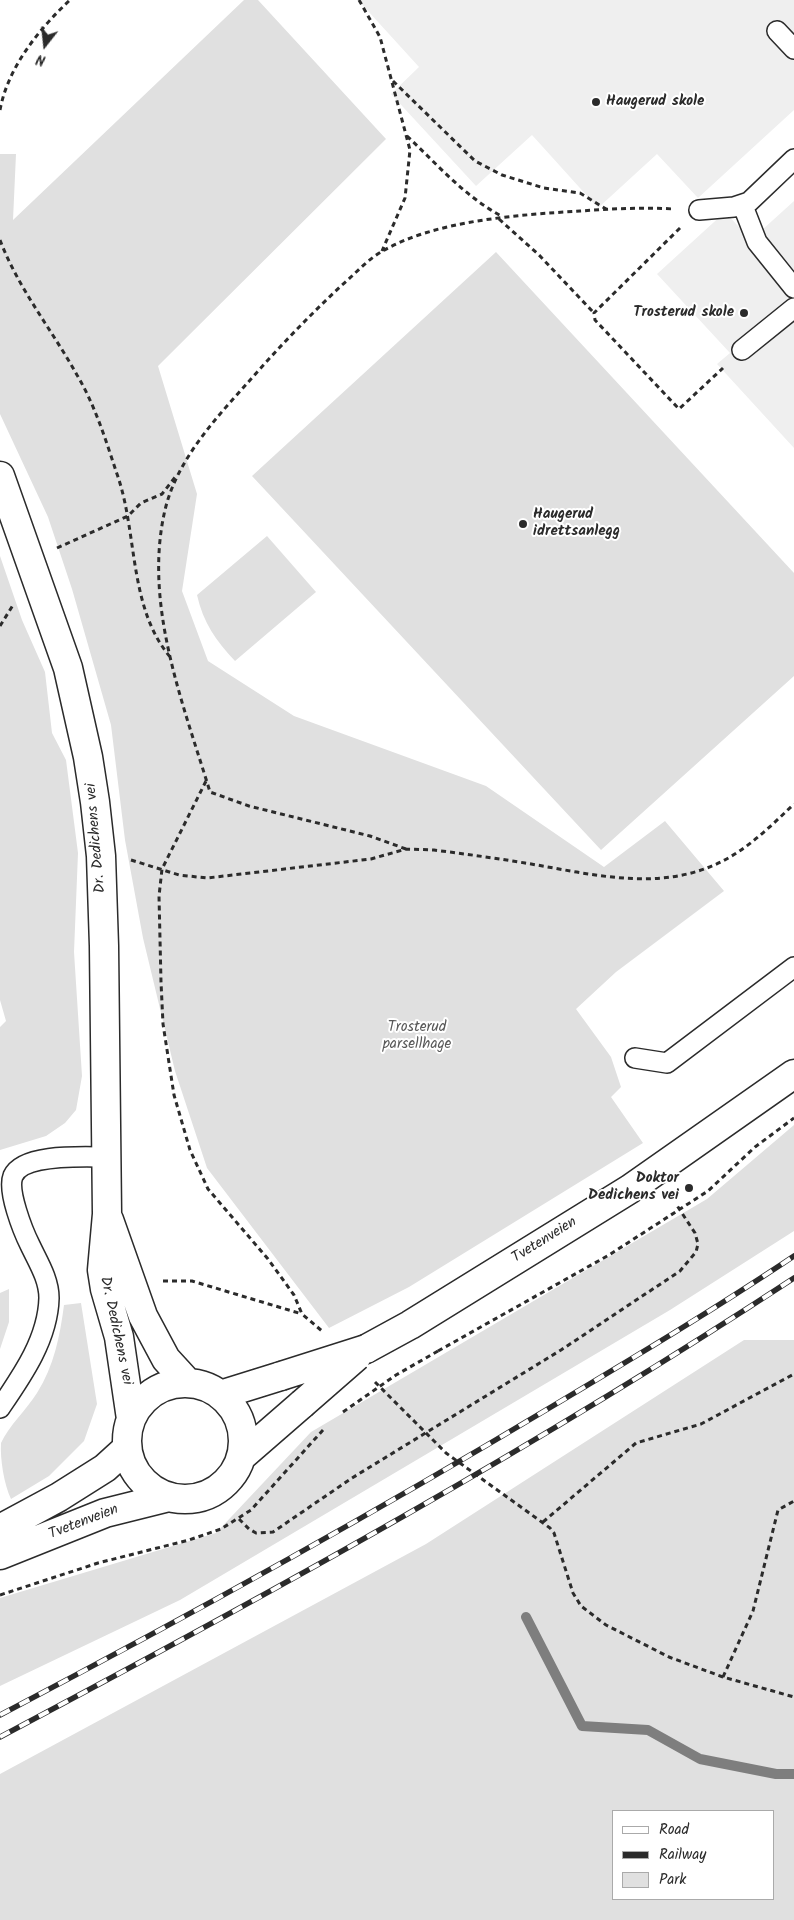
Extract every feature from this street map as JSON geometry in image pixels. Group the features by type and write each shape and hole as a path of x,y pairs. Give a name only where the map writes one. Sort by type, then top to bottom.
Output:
{"main road":[{"name":"Dr. Dedichens vei","path":"0,476 68,668 90,766 101,856 107,1214 102,1270 105,1289 119,1337 132,1418"},
{"name":"Tvetenveien","path":"220,1395 366,1349 410,1325 630,1189 794,1074"},
{"name":"Dr. Dedichens vei","path":"107,1214 129,1271 143,1316 166,1359 188,1383"},
{"name":"Tvetenveien","path":"241,1457 366,1349"},
{"path":"188,1383 205,1386 220,1395 238,1416 242,1430 241,1457 233,1474 221,1487 205,1496 187,1499 169,1497 154,1490 141,1479 132,1464 127,1448 132,1418 140,1404 154,1392 170,1385 188,1383"},
{"name":"Tvetenveien","path":"0,1529 59,1497 106,1468 127,1448"},
{"name":"Tvetenveien","path":"0,1555 105,1513 169,1497"}],"lane":[{"path":"777,31 794,49"},
{"path":"699,210 743,206 794,159"},
{"path":"743,206 757,242 794,288"},
{"path":"742,350 794,308"},
{"path":"635,1058 667,1064 794,967"},
{"path":"0,1408 34,1353 45,1323 49,1298 46,1276 27,1238 12,1193 13,1177 16,1171 36,1160 106,1157"}],"path":[{"path":"0,110 16,70 28,47 48,20 70,0"},
{"path":"359,0 380,37 410,150 405,198 382,252"},
{"path":"392,80 475,161 486,169 544,188 580,194 606,210"},
{"path":"406,135 479,202 504,217"},
{"path":"52,551 128,516 141,503 162,494 229,404 275,352 370,259 400,242 433,232 504,217 655,208 699,210"},
{"path":"594,313 699,210"},
{"path":"498,219 539,255 594,313 595,320 678,409 742,350"},
{"path":"0,240 20,282 78,375 91,403 118,475 128,516 138,580 145,607 165,650 172,658"},
{"path":"179,472 164,519 160,587 164,622 183,706 210,792 217,796 249,806 370,836 406,849 434,850 625,879 665,879 692,873 729,858 761,835 794,804"},
{"path":"0,626 15,603"},
{"path":"158,1282 192,1280 302,1314 294,1294 268,1259 208,1189 199,1174 180,1120 168,1063 163,1024 159,943 162,869 206,781"},
{"path":"123,857 179,874 216,877 371,859 406,849"},
{"path":"337,1418 396,1375 609,1255 708,1191 755,1147 794,1118"},
{"path":"239,1519 248,1530 256,1533 273,1532 352,1478 561,1350 680,1271 696,1252 698,1244 696,1233 676,1204"},
{"path":"543,1522 636,1443 701,1424 794,1374"},
{"path":"0,1595 98,1563 207,1535 239,1519 262,1500 330,1423"},
{"path":"426,1434 446,1454 543,1522 554,1534 568,1580 577,1600 588,1612 606,1625 669,1658 723,1677 794,1697"},
{"path":"723,1677 753,1611 778,1510 794,1501"}],"shaded area":[{"name":"Haugerud skole","path":"358,0 794,0 794,110 698,198 657,154 598,208 532,135 476,186 391,94 419,67"},
{"name":"Trosterud skole","path":"794,201 794,448 717,364 730,353 657,274 725,212 751,240"}],"green space":[{"name":"Trosterud parsellhage","path":"244,0 258,0 386,139 158,366 197,494 182,591 208,661 294,716 486,786 604,867 665,821 724,891 616,972 576,1009 611,1057 621,1087 611,1097 643,1143 409,1287 329,1328 207,1168 175,1071 143,938 125,840 111,725 72,589 48,517 0,414 0,154 16,154 13,220"},
{"name":"Haugerud idrettsanlegg","path":"496,252 794,573 794,676 601,850 252,476"},
{"path":"267,536 316,592 235,661 211,631 197,595"},
{"path":"0,556 22,620 45,672 52,733 66,760 78,853 74,952 82,1076 76,1110 65,1123 46,1136 0,1150 0,1027 6,1021 0,1000"},
{"path":"794,1125 794,1231 670,1310 180,1600 0,1686 0,1598 216,1533 311,1432 707,1199"},
{"path":"9,1289 9,1322 0,1349 0,1293"},
{"path":"81,1303 97,1404 84,1441 49,1476 11,1499 3,1471 1,1443 43,1383 58,1339 64,1305"},
{"path":"744,1340 794,1340 794,1920 0,1920 0,1774 426,1544"}],"waterway":[{"path":"526,1617 582,1726 648,1730 700,1759 776,1774 794,1774"}],"railway":[{"path":"0,1715 140,1641 415,1487 643,1352 794,1256"},
{"path":"0,1737 202,1629 402,1517 600,1400 794,1278"}],"place":[{"name":"Haugerud skole","path":"596,102"},
{"name":"Trosterud skole","path":"744,313"},
{"name":"Haugerud idrettsanlegg","path":"523,524"},
{"name":"Doktor Dedichens vei","path":"689,1188"}]}
